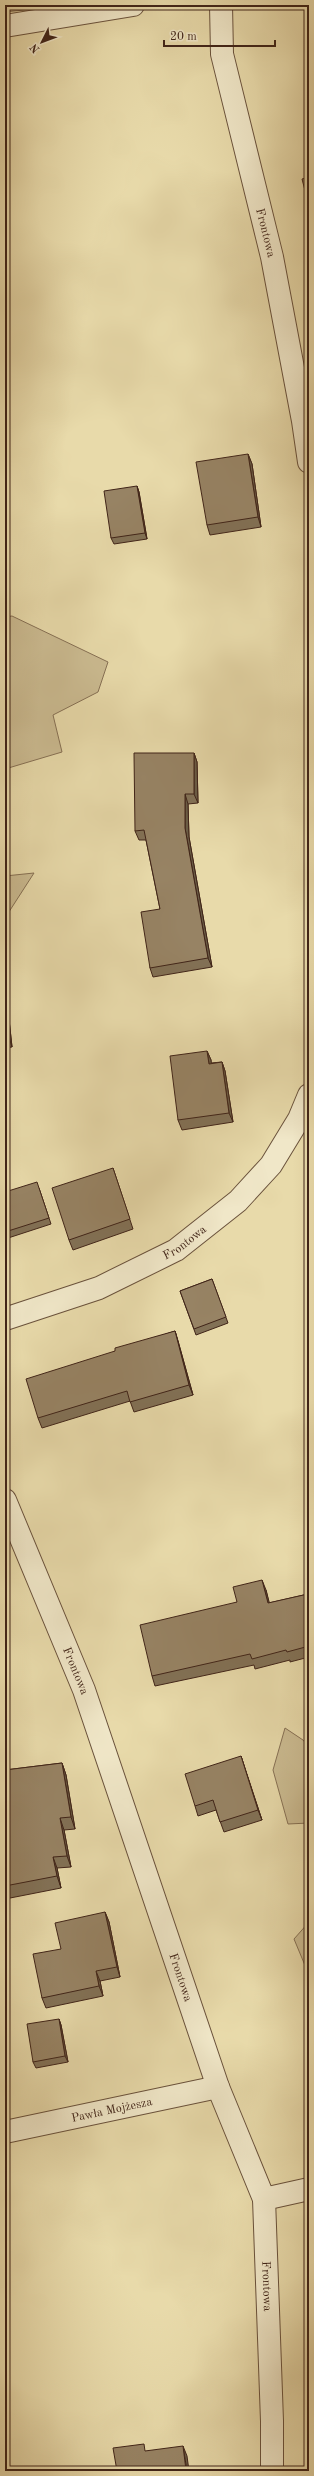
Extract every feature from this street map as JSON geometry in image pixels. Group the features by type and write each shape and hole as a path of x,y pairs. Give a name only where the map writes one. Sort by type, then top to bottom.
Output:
{"street":[{"path":"5,26 133,5"},
{"name":"Frontowa","path":"221,5 222,54 272,257 304,421 309,462"},
{"name":"Frontowa","path":"5,1319 99,1288 176,1250 238,1201 271,1164 299,1119 309,1095"},
{"name":"Frontowa","path":"5,1500 84,1690 218,2087 264,2199 272,2471"},
{"name":"Pawła Mojżesza","path":"5,2132 218,2087"},
{"path":"264,2199 309,2189"}],"shaded area":[{"path":"5,5 71,5 5,12"},
{"path":"12,616 108,662 98,692 53,715 62,752 5,769 5,617"},
{"path":"34,873 5,918 5,876"},
{"path":"285,1728 303,1740 309,1747 309,1823 288,1824 273,1770"},
{"path":"309,1922 309,1975 294,1939"}],"building":[{"path":"309,177 309,206 302,179"},
{"path":"248,454 258,517 207,525 196,462"},
{"path":"137,486 145,533 111,538 104,491"},
{"path":"134,753 194,753 194,794 185,794 185,828 208,958 150,968 141,912 160,909 144,830 135,831"},
{"path":"5,1003 9,1037 5,1038"},
{"path":"207,1051 209,1064 222,1062 229,1113 178,1120 170,1056"},
{"path":"113,1168 130,1219 69,1240 52,1188"},
{"path":"37,1182 49,1218 5,1232 5,1192"},
{"path":"212,1279 226,1317 194,1329 180,1291"},
{"path":"175,1331 189,1385 130,1402 127,1391 38,1418 26,1379 115,1351 115,1348"},
{"path":"262,1580 268,1603 308,1594 309,1646 287,1652 286,1650 252,1659 250,1654 152,1676 140,1625 237,1602 233,1587"},
{"path":"241,1756 258,1810 220,1822 213,1800 195,1806 185,1774"},
{"path":"62,1763 71,1817 60,1818 67,1856 53,1857 57,1876 5,1886 5,1770"},
{"path":"105,1912 117,1967 96,1971 99,1986 42,1998 33,1954 61,1949 55,1923"},
{"path":"59,2019 65,2056 33,2062 27,2024"},
{"path":"144,2444 145,2451 183,2446 186,2470 197,2468 198,2471 117,2471 113,2448"}]}
